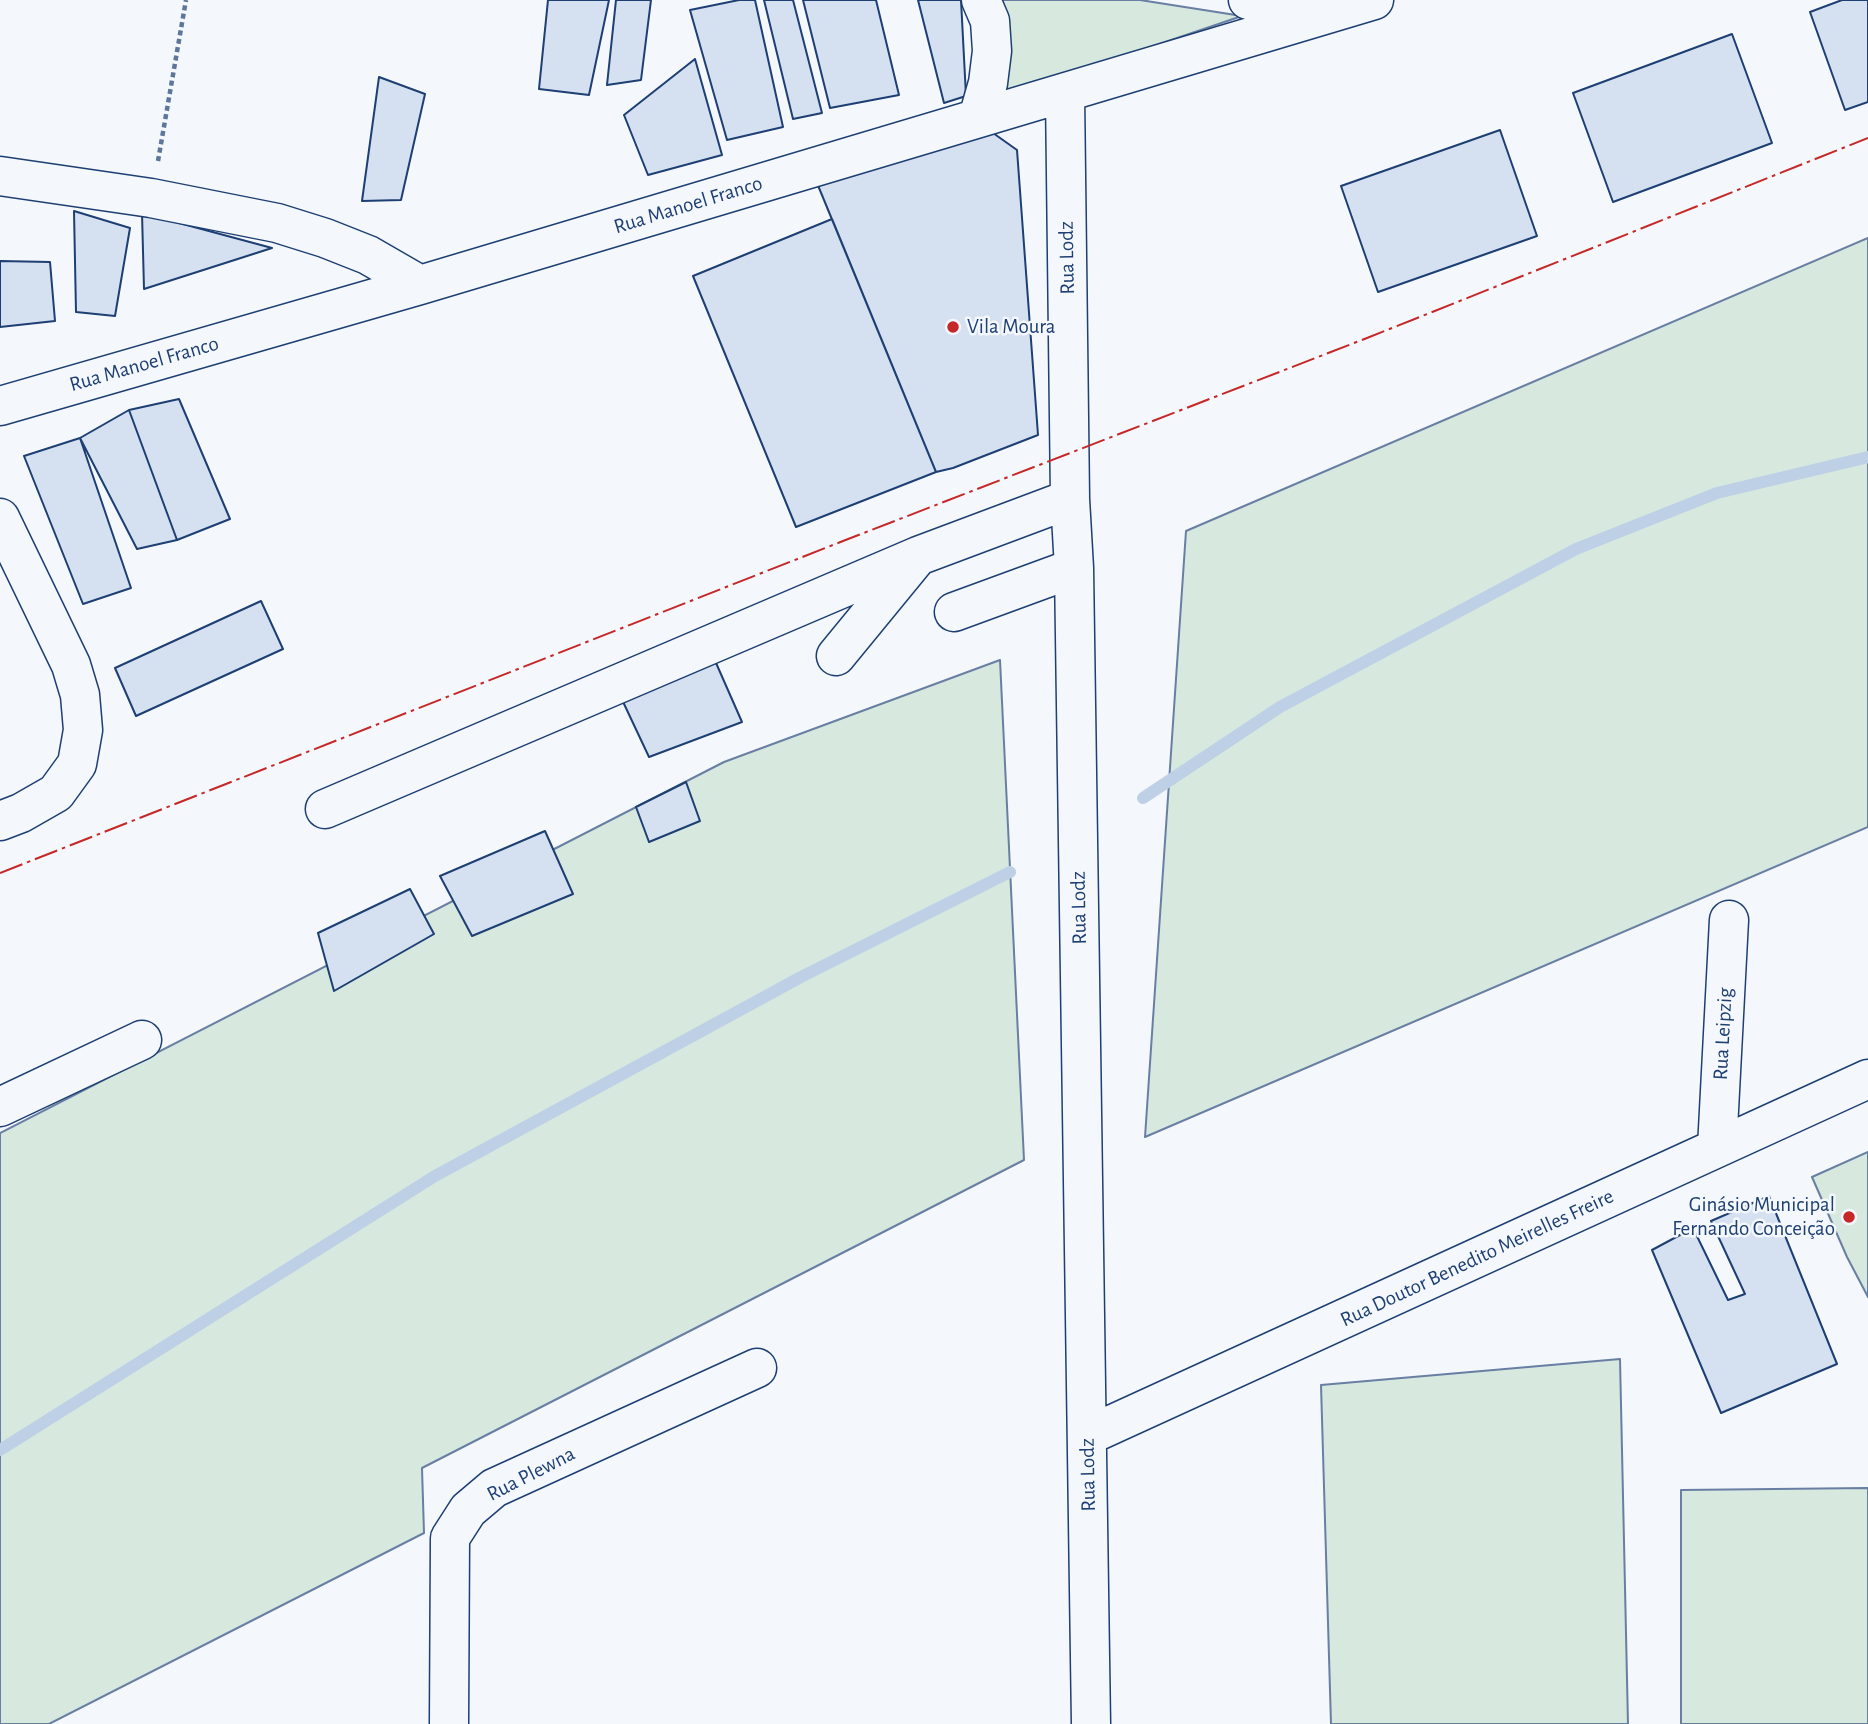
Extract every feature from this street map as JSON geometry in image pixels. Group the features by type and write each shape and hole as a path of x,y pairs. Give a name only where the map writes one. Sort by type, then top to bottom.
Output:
{"street":[{"path":"978,118 988,83 992,51 990,21 981,0"},
{"path":"1248,0 1328,13"},
{"name":"Rua Manoel Franco","path":"0,406 420,285 1374,0"},
{"name":"Rua Lodz","path":"1065,93 1091,1724"},
{"path":"0,176 151,198 277,223 324,237 368,255 420,285"},
{"path":"326,809 918,556 1070,499"},
{"path":"0,518 71,665 80,695 82,730 77,764 55,793 21,813 0,821"},
{"path":"836,656 918,556"},
{"path":"954,612 1074,568"},
{"name":"Rua Leipzig","path":"1717,1148 1729,920"},
{"path":"0,1107 142,1040"},
{"name":"Rua Doutor Benedito Meirelles Freire","path":"1087,1436 1868,1079"},
{"name":"Rua Plewna","path":"449,1724 450,1538 468,1510 494,1488 757,1368"}],"path":[{"path":"151,198 186,0"}],"shaded area":[{"path":"993,0 1140,0 1242,16 1006,96"},
{"path":"1868,238 1868,827 1145,1137 1186,531"},
{"path":"1000,660 1024,1160 422,1468 424,1533 49,1724 0,1724 0,1133 724,762"},
{"name":"Ginásio Municipal Fernando Conceição","path":"1868,1152 1868,1297 1847,1257 1812,1177"},
{"path":"1620,1359 1628,1724 1331,1724 1321,1385"},
{"path":"1868,1488 1868,1724 1681,1724 1681,1490"}],"building":[{"path":"548,0 609,0 589,95 539,89"},
{"path":"616,0 651,0 641,80 607,85"},
{"path":"739,0 755,0 783,127 727,140 690,10"},
{"path":"764,0 793,0 822,113 793,119"},
{"path":"803,0 876,0 899,95 830,108"},
{"path":"918,0 961,0 966,96 944,103"},
{"path":"1842,0 1868,0 1868,102 1845,110 1810,12"},
{"path":"1732,34 1772,143 1613,202 1573,93"},
{"path":"695,59 722,155 648,175 624,115"},
{"path":"379,77 425,94 401,200 362,201"},
{"name":"Vila Moura","path":"986,128 1017,150 1038,435 936,472 817,183"},
{"path":"1500,130 1537,236 1378,292 1341,186"},
{"path":"74,211 130,228 115,316 76,312"},
{"path":"142,213 272,248 144,289"},
{"path":"832,219 936,472 796,527 693,276"},
{"path":"0,261 50,262 55,321 0,327"},
{"path":"179,399 230,519 177,540 129,410"},
{"path":"129,410 177,540 137,549 80,438"},
{"path":"80,438 131,588 83,604 24,456"},
{"path":"261,601 283,649 136,716 115,668"},
{"path":"709,647 742,722 649,757 617,689"},
{"path":"686,782 700,821 649,842 636,807"},
{"path":"545,831 573,894 472,936 440,876"},
{"path":"410,889 434,934 334,991 318,933"},
{"path":"1769,1196 1837,1364 1721,1413 1652,1250 1693,1228 1728,1300 1745,1294 1711,1221"}],"waterway":[{"path":"1143,798 1280,707 1576,549 1717,493 1868,457"},
{"path":"0,1450 435,1176 801,977 1010,872"}],"power":[{"path":"0,873 1367,338 1868,138"}],"place":[{"name":"Vila Moura","path":"953,327"},
{"name":"Ginásio Municipal Fernando Conceição","path":"1849,1217"}]}
